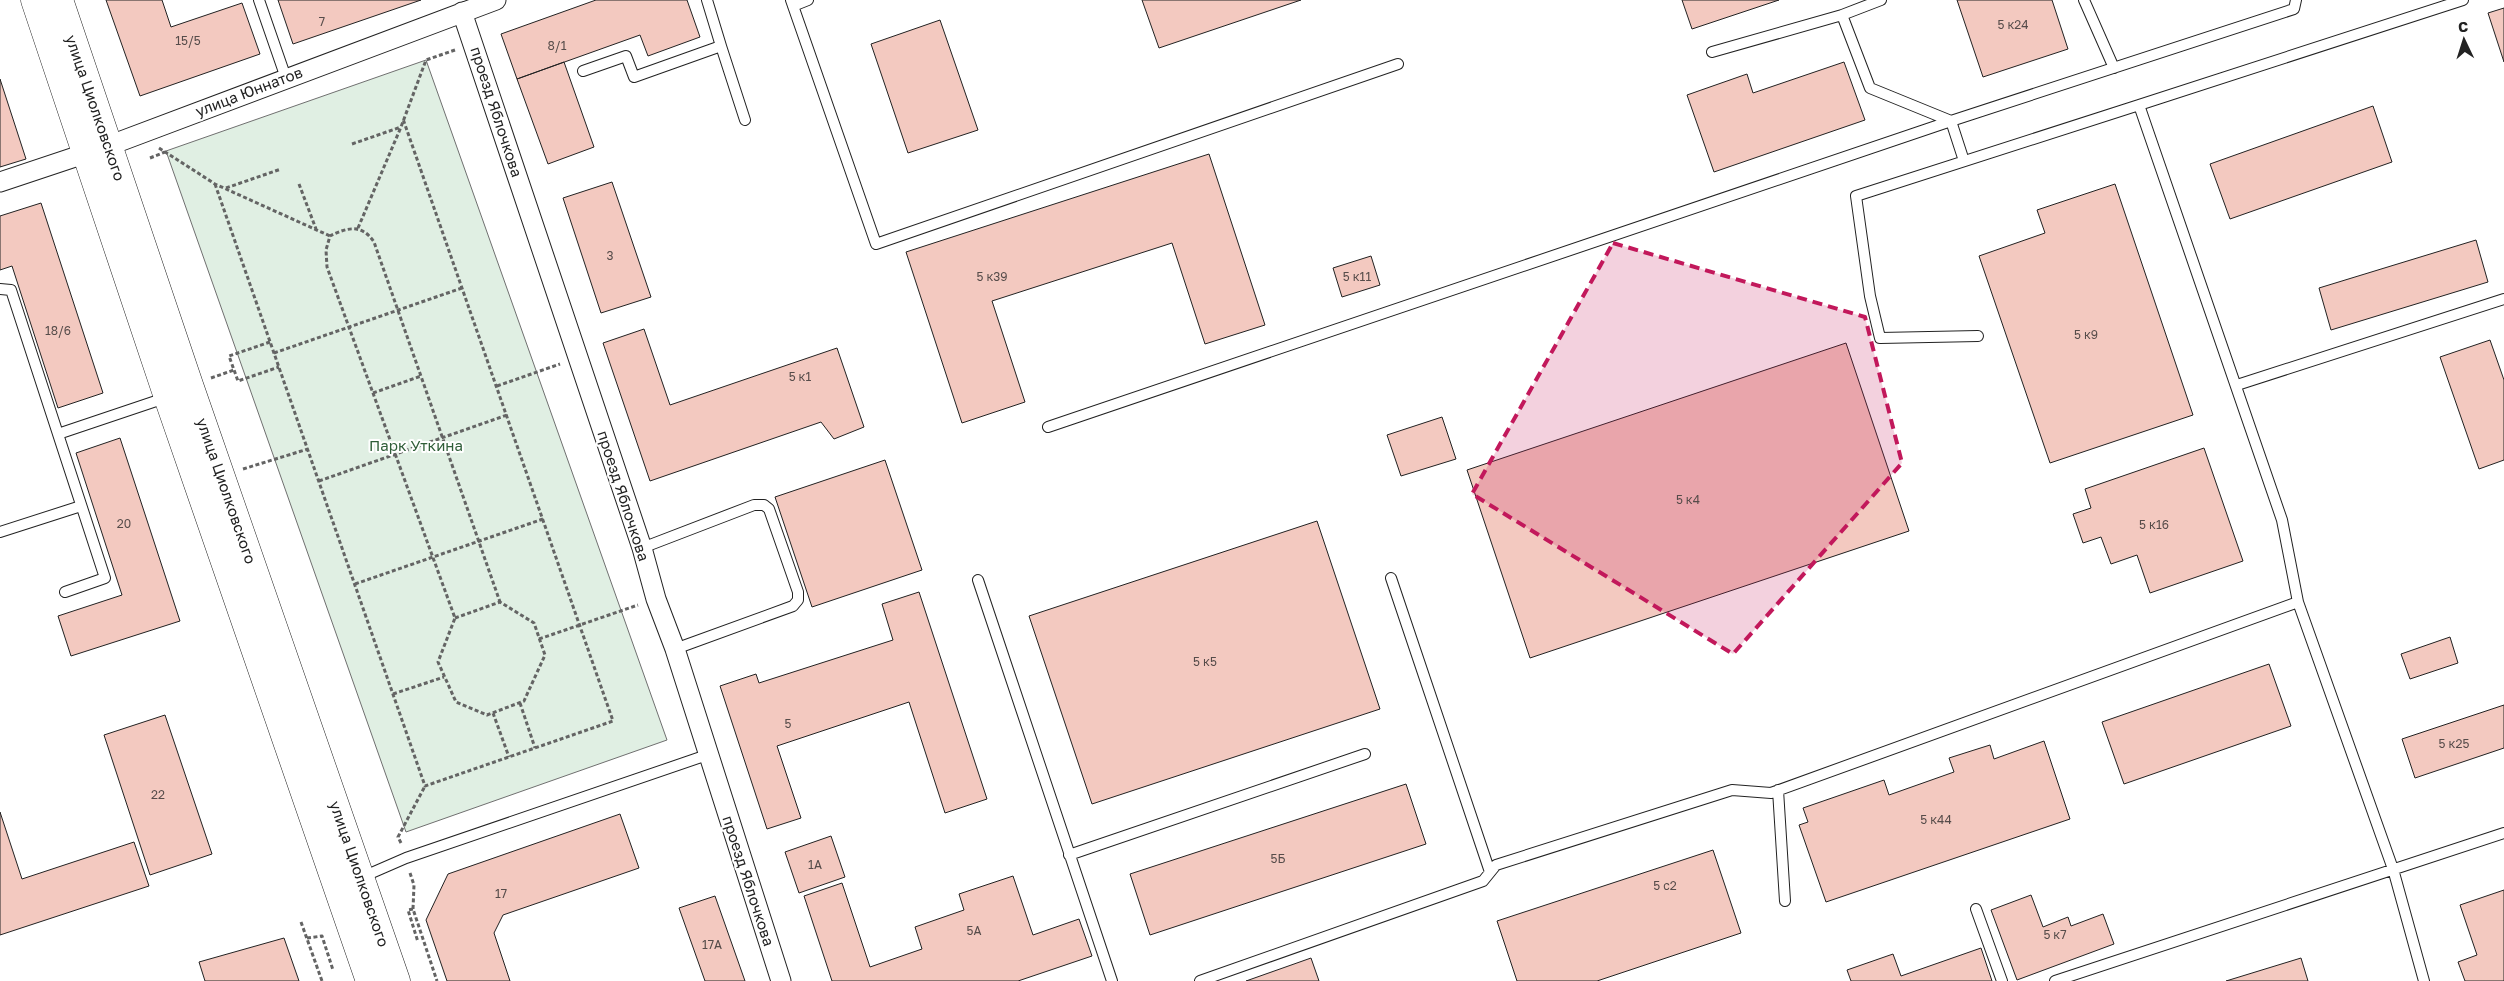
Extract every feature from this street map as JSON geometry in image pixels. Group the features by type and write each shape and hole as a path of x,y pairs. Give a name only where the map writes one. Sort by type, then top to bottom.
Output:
{"main road":[{"name":"улица Циолковского","path":"35,0 97,150 221,477 349,882 370,981"},
{"name":"улица Циолковского","path":"59,0 97,150 168,397 349,882 396,981"}],"street":[{"name":"улица Юннатов","path":"0,182 97,150 496,0"},
{"name":"проезд Яблочкова","path":"462,12 642,548 656,599 675,648 707,755 780,981"}],"lane":[{"path":"259,0 286,78"},
{"path":"707,0 745,120"},
{"path":"808,0 792,3 876,244 1398,64"},
{"path":"1712,52 1842,15 1881,0"},
{"path":"2084,0 2114,68"},
{"path":"1048,427 1951,121 2294,9 2296,0"},
{"path":"1978,336 1880,338 1870,296 1856,196 2464,0"},
{"path":"1842,15 1870,88 1951,121 1964,161"},
{"path":"584,71 626,56 634,78 721,46"},
{"path":"2139,105 2282,520 2298,602 2392,869 2424,981"},
{"path":"0,289 11,290 105,578 65,592"},
{"path":"2237,385 2504,299"},
{"path":"58,434 168,397"},
{"path":"642,548 754,505 764,505 769,509 798,592 798,600 793,606 675,648"},
{"path":"0,532 82,506"},
{"path":"1391,578 1490,872"},
{"path":"978,580 1112,981"},
{"path":"1200,981 1483,880 1496,865 1732,790 1770,793 2298,602"},
{"path":"1069,855 1365,754"},
{"path":"349,882 406,858 707,755"},
{"path":"1778,790 1784,901"},
{"path":"2055,981 2504,833"},
{"path":"1976,909 2002,981"}],"path":[{"path":"358,228 401,127 426,60 473,43"},
{"path":"404,119 614,721 425,786 398,837 414,885 412,909 437,981"},
{"path":"352,144 401,127"},
{"path":"134,136 166,152 215,184 330,236"},
{"path":"150,158 166,152"},
{"path":"226,188 281,168"},
{"path":"215,184 425,786"},
{"path":"299,184 316,230"},
{"path":"358,228 368,233 374,242 500,602 534,624 545,655 524,701 487,716 456,702 438,662 455,618 327,267 326,250 330,236 344,229 358,228"},
{"path":"274,353 462,288"},
{"path":"270,342 229,356 236,376 238,381 279,367"},
{"path":"497,386 577,358"},
{"path":"373,393 421,376"},
{"path":"319,481 507,415"},
{"path":"221,477 308,449"},
{"path":"355,584 543,519"},
{"path":"539,639 656,599"},
{"path":"455,618 500,602"},
{"path":"393,694 444,677"},
{"path":"520,703 535,748"},
{"path":"493,713 509,757"},
{"path":"412,909 408,910 418,942"},
{"path":"301,922 322,981"},
{"path":"307,938 322,936 334,970"}],"highlighted area":[{"path":"1613,243 1865,317 1902,463 1733,654 1472,494"}],"green space":[{"name":"Парк Уткина","path":"426,60 667,740 406,832 166,151"}],"building":[{"path":"106,0 162,0 171,27 242,3 260,54 140,96"},
{"path":"278,0 421,0 293,44"},
{"path":"596,0 687,0 700,37 648,56 640,35 517,79 501,34"},
{"path":"1142,0 1301,0 1159,48"},
{"path":"1682,0 1779,0 1692,29"},
{"path":"1957,0 2052,0 2068,49 1983,77"},
{"path":"2504,8 2504,62 2488,13"},
{"path":"940,20 978,130 908,153 871,44"},
{"path":"564,62 594,147 548,164 517,79"},
{"path":"1844,62 1865,120 1714,172 1687,95 1747,74 1753,93"},
{"path":"0,79 26,159 0,167"},
{"path":"2373,106 2392,162 2230,219 2210,164"},
{"path":"1209,154 1265,325 1205,344 1172,243 992,301 1025,402 962,423 906,252"},
{"path":"612,182 651,297 601,313 563,198"},
{"path":"2115,184 2193,415 2050,463 1979,256 2045,233 2037,210"},
{"path":"41,203 103,393 58,408 12,266 0,270 0,216"},
{"path":"2476,240 2488,282 2331,330 2319,288"},
{"path":"1371,256 1380,285 1342,297 1333,268"},
{"path":"644,329 670,405 837,348 864,427 834,439 821,422 650,481 603,343"},
{"path":"2490,340 2504,380 2504,460 2479,469 2440,357"},
{"path":"1846,343 1909,531 1530,658 1467,470"},
{"path":"1442,417 1456,459 1401,476 1387,435"},
{"path":"120,438 180,621 71,656 58,616 122,595 76,453"},
{"path":"2204,448 2243,561 2150,593 2137,555 2111,564 2101,537 2083,543 2073,514 2091,508 2085,489"},
{"path":"885,460 922,570 812,607 775,497"},
{"path":"1317,521 1380,709 1092,804 1029,616"},
{"path":"919,592 987,799 945,813 909,702 777,746 801,818 767,829 720,686 756,674 759,683 893,640 882,604"},
{"path":"2450,637 2458,663 2410,679 2401,654"},
{"path":"2269,664 2291,726 2124,784 2102,722"},
{"path":"2504,705 2504,748 2415,778 2402,739"},
{"path":"165,715 212,854 150,875 104,735"},
{"path":"2044,741 2070,819 1826,902 1799,825 1808,822 1803,808 1884,780 1889,795 1954,772 1949,758 1990,745 1994,759"},
{"path":"1406,784 1426,844 1150,935 1130,874"},
{"path":"0,812 22,879 134,842 149,886 0,935"},
{"path":"620,814 639,868 503,915 494,933 510,981 447,981 426,920 448,874"},
{"path":"831,836 845,877 799,893 785,852"},
{"path":"1713,850 1741,933 1597,981 1517,981 1497,921"},
{"path":"1013,876 1033,935 1079,919 1092,956 1018,981 832,981 804,896 842,883 870,967 922,949 915,927 964,910 959,894"},
{"path":"2504,890 2504,981 2465,981 2458,962 2477,955 2460,905"},
{"path":"2031,895 2043,927 2068,917 2071,926 2103,914 2114,944 2017,980 1991,910"},
{"path":"715,896 745,981 705,981 679,908"},
{"path":"284,938 299,981 205,981 199,962"},
{"path":"1981,948 1992,981 1851,981 1847,970 1893,954 1901,976"},
{"path":"1311,958 1319,981 1246,981"},
{"path":"2301,958 2308,981 2226,981"}]}
